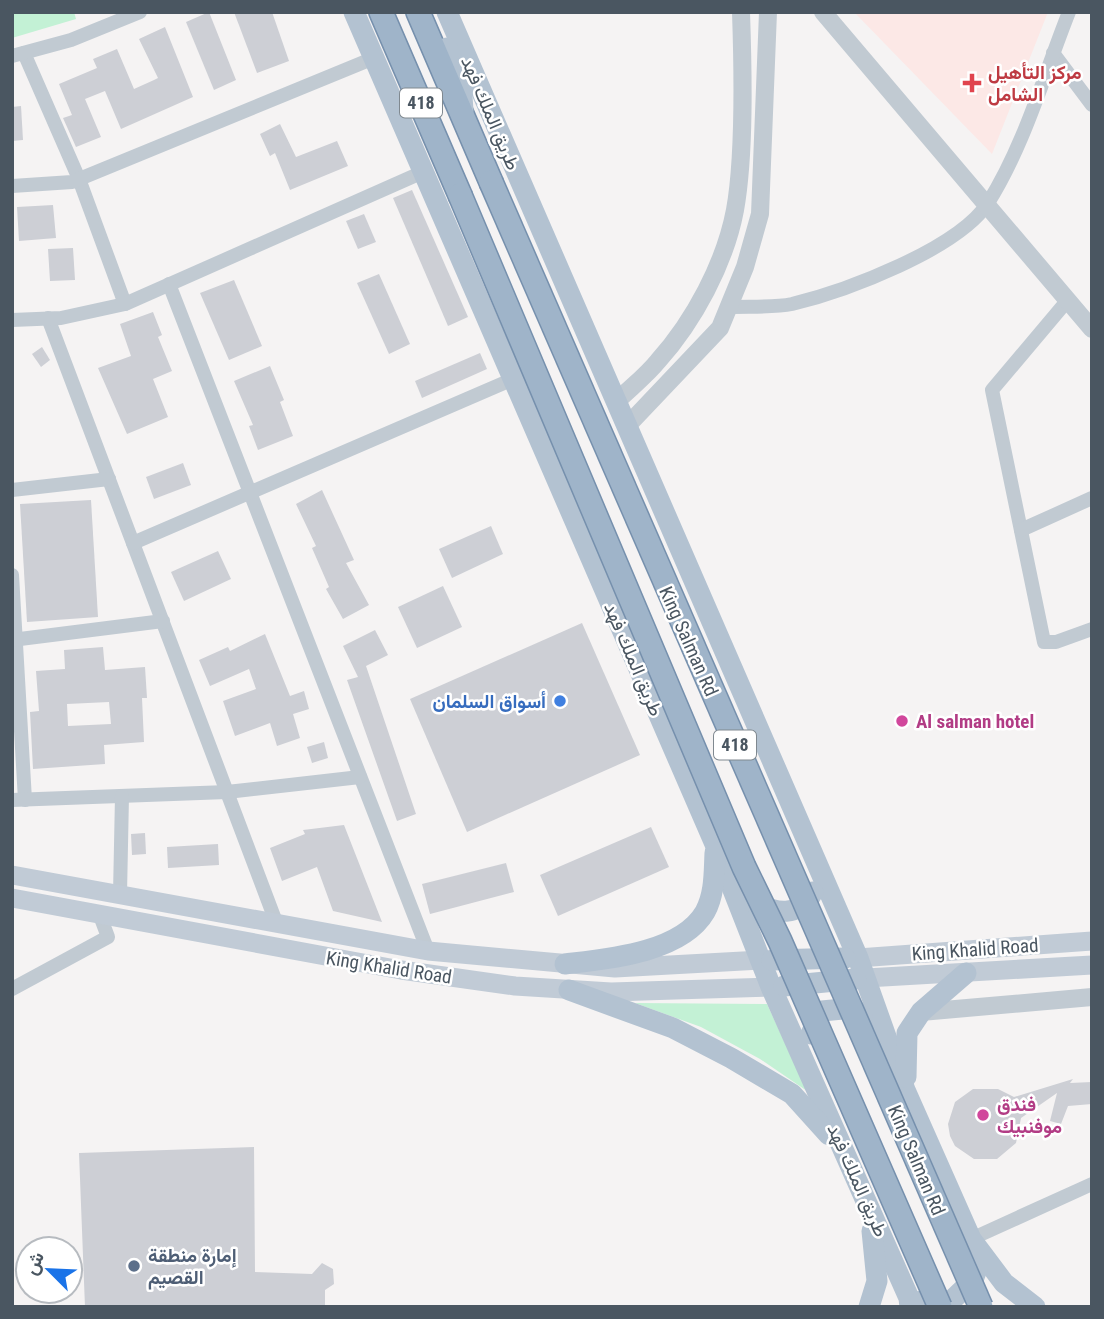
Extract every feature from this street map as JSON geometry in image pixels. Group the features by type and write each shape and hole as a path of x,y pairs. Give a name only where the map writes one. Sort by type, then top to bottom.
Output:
{"highway":[{"name":"King Salman Rd","path":"381,12 744,867 780,941 940,1307"},
{"name":"King Salman Rd","path":"418,12 981,1307"}],"main road":[{"name":"طريق الملك فهد","path":"354,12 715,846 771,987 863,1188 909,1302"},
{"path":"359,12 443,154"},
{"path":"433,12 461,82 463,113"},
{"name":"طريق الملك فهد","path":"447,12 858,958 905,1090 977,1247 1004,1283"},
{"path":"715,846 749,901 774,912 791,912 805,905 817,885 796,816"},
{"path":"565,964 614,958 653,948 690,930 705,911 714,883 715,846"},
{"name":"King Khalid Road","path":"12,875 428,951 615,968 761,960"},
{"name":"King Khalid Road","path":"12,898 401,970 515,986 611,992 771,987"},
{"name":"King Khalid Road","path":"858,958 1092,941"},
{"path":"761,960 858,958"},
{"name":"King Khalid Road","path":"866,978 1092,965"},
{"path":"905,1090 908,1033 921,1012 966,973"},
{"path":"771,987 866,978"},
{"path":"569,990 673,1028 792,1094 849,1160"},
{"path":"849,1160 808,1047 813,1026 822,1011 853,1008 875,1028 905,1090"},
{"path":"863,1188 876,1251 877,1281 869,1307"},
{"path":"909,1302 950,1302 973,1280 977,1247"},
{"path":"1004,1283 1022,1307"},
{"path":"1004,1283 1035,1307"}],"street":[{"path":"125,304 79,179 18,54 71,40 140,12"},
{"path":"616,402 658,361 691,317 719,262 735,212 739,175 741,12"},
{"path":"626,426 720,328 729,307 760,214 768,12"},
{"path":"823,12 1092,329"},
{"path":"729,307 790,304 879,276 966,227 987,204 1011,159 1069,12"},
{"path":"1053,53 1092,105"},
{"path":"12,186 79,179 374,58"},
{"path":"12,320 48,318 125,304 423,172"},
{"path":"169,284 428,951"},
{"path":"1067,301 992,390 1044,642 1056,642 1092,629"},
{"path":"48,318 276,922"},
{"path":"133,543 513,379"},
{"path":"12,490 109,479"},
{"path":"1021,530 1092,498"},
{"path":"12,575 18,800 227,792 360,777"},
{"path":"15,640 163,621"},
{"path":"120,894 122,796"},
{"path":"12,989 43,975 108,937 99,913"},
{"path":"921,1012 1092,996"},
{"path":"977,1247 1092,1184"}],"shaded area":[{"name":"مركز التأهيل الشامل","path":"854,12 1048,12 992,154"}],"green space":[{"path":"12,12 74,12 76,19 12,38"},
{"path":"635,1003 767,1004 807,1091 760,1059 701,1027"}],"building":[{"path":"209,12 236,80 214,90 186,22"},
{"path":"234,12 272,12 289,61 257,73"},
{"path":"165,27 193,97 121,129 105,91 85,99 101,137 76,147 63,118 72,115 59,84 97,68 93,59 117,49 134,89 158,78 139,39"},
{"path":"21,106 23,140 12,141 12,107"},
{"path":"280,124 296,157 337,141 348,166 290,190 275,153 270,156 260,134"},
{"path":"412,190 468,317 448,326 393,198"},
{"path":"53,205 56,238 19,241 17,207"},
{"path":"364,214 376,242 358,249 346,221"},
{"path":"73,248 75,280 50,281 48,249"},
{"path":"379,274 410,344 389,354 357,283"},
{"path":"234,280 262,346 229,360 200,293"},
{"path":"153,312 162,335 158,337 172,371 153,379 168,417 127,434 98,368 131,356 120,324"},
{"path":"42,347 50,360 41,367 32,354"},
{"path":"480,353 487,369 422,398 415,381"},
{"path":"270,366 284,400 280,402 293,436 258,450 249,426 253,425 234,381"},
{"path":"183,463 191,485 154,499 146,477"},
{"path":"322,490 354,560 346,563 369,605 343,619 326,589 329,587 312,548 316,546 296,504"},
{"path":"91,500 98,617 27,622 20,504"},
{"path":"491,526 503,554 452,578 439,549"},
{"path":"218,551 231,579 184,601 171,572"},
{"path":"443,586 462,627 417,648 398,607"},
{"path":"582,623 640,755 467,832 410,699"},
{"path":"375,630 388,655 366,666 416,814 397,821 347,680 358,677 343,646"},
{"path":"265,634 290,696 304,691 309,709 293,714 300,738 277,746 270,723 235,736 223,701 256,689 249,669 210,686 199,660 228,647 230,651"},
{"path":"103,647 105,670 145,667 147,698 142,698 144,742 104,745 105,764 33,769 30,712 39,711 36,671 65,669 64,650","holes":["109,702 111,724 68,726 67,704"]},
{"path":"324,742 328,758 312,763 307,747"},
{"path":"344,825 382,922 333,911 317,867 282,881 270,848 305,834 303,830"},
{"path":"651,827 669,867 558,916 540,875"},
{"path":"145,833 146,854 132,855 131,834"},
{"path":"218,844 219,865 168,868 167,847"},
{"path":"506,863 514,892 430,914 422,884"},
{"path":"1073,1079 1070,1083 1092,1082 1092,1104 1068,1106 1061,1124 1050,1121 1057,1093 1021,1118 1016,1143 997,1159 974,1159 955,1146 948,1124 955,1102 973,1089 998,1089 1014,1097"},
{"path":"254,1147 255,1272 312,1274 322,1263 333,1269 334,1284 325,1290 325,1307 85,1307 79,1153"}],"place":[{"name":"مركز التأهيل الشامل","path":"972,83"},
{"name":"أسواق السلمان","path":"560,701"},
{"name":"Al salman hotel","path":"902,721"},
{"name":"فندق موفنبيك","path":"983,1115"},
{"name":"إمارة منطقة القصيم","path":"134,1266"}]}
